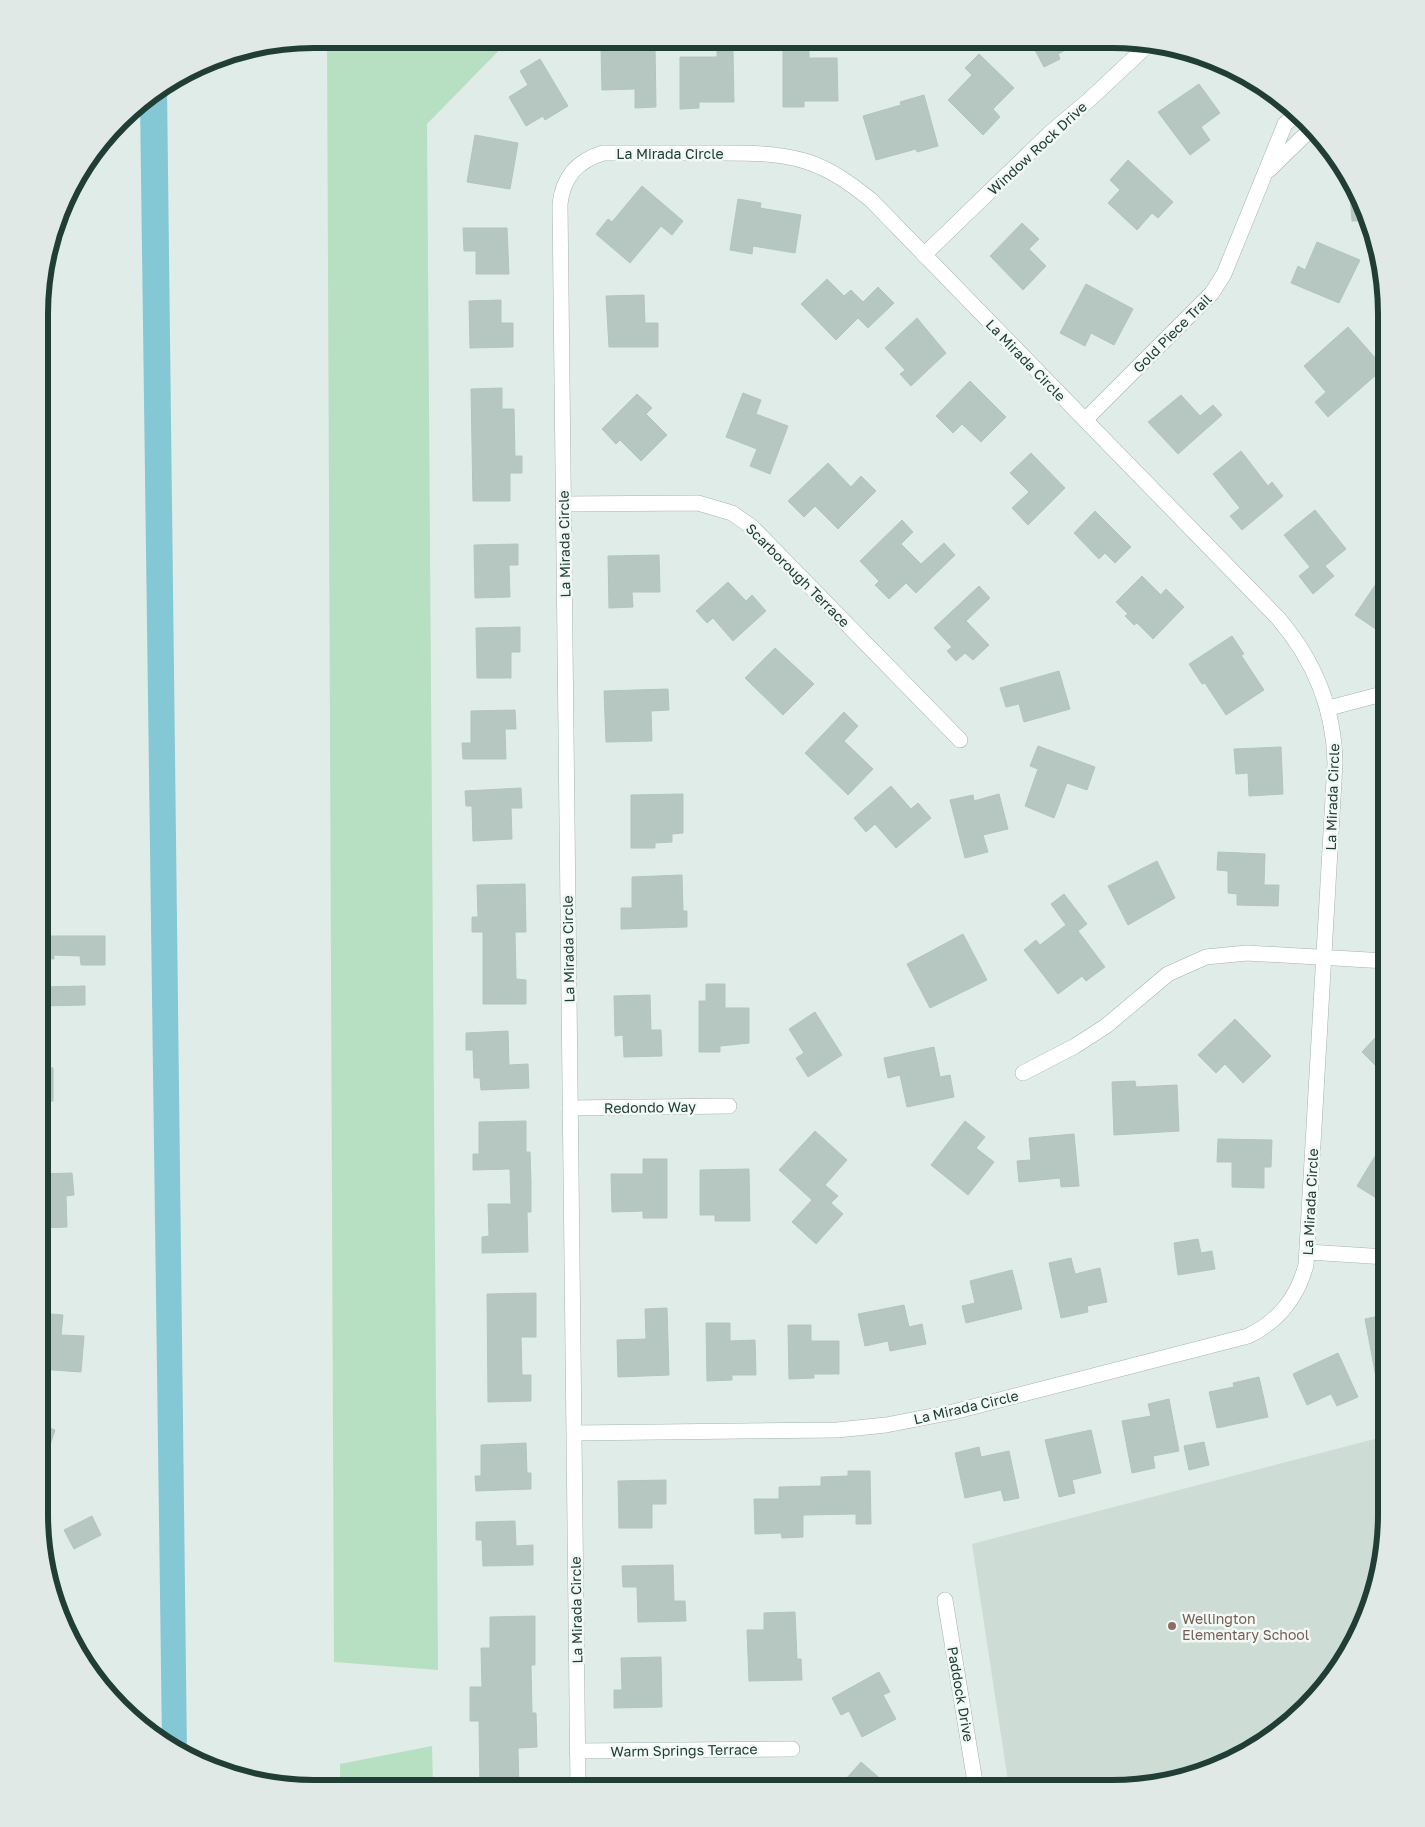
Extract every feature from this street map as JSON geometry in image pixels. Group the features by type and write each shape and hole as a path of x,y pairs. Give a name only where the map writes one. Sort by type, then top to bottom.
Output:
{"street":[{"name":"Window Rock Drive","path":"924,255 1050,133 1089,100 1143,50"},
{"name":"Gold Piece Trail","path":"1085,420 1212,293 1224,274 1285,124 1292,118"},
{"name":"Gold Piece Trail","path":"1263,176 1306,132"},
{"name":"La Mirada Circle","path":"574,1433 838,1430 894,1424 953,1412 1248,1336 1278,1317 1293,1298 1303,1276 1308,1252 1335,763 1329,708 1309,660 1294,637 871,200 851,184 829,171 806,162 781,156 756,153 603,153 581,162 565,180 560,204 578,1780"},
{"name":"Scarborough Terrace","path":"563,504 698,503 722,508 738,516 752,526 960,740"},
{"path":"1329,708 1378,695"},
{"path":"1023,1073 1075,1046 1106,1026 1168,974 1193,962 1233,953 1378,961"},
{"name":"Redondo Way","path":"570,1108 729,1106"},
{"path":"1308,1252 1378,1256"},
{"name":"Paddock Drive","path":"945,1600 975,1780"},
{"name":"Warm Springs Terrace","path":"577,1751 792,1748"}],"shaded area":[{"name":"Wellington Elementary School","path":"1378,1438 1378,1514 1375,1548 1363,1599 1342,1646 1323,1675 1300,1702 1273,1725 1229,1752 1180,1770 1146,1777 1112,1780 1008,1780 972,1544"}],"green space":[{"path":"327,48 501,48 427,124 438,1670 334,1662"},
{"path":"432,1746 433,1780 340,1780 340,1764"}],"water":[{"path":"167,91 187,1747 162,1732 140,112"}],"building":[{"path":"601,48 655,48 656,107 635,108 635,89 602,90"},
{"path":"783,48 809,48 809,58 837,58 838,101 804,101 804,107 783,107"},
{"path":"1039,48 1069,48 1058,54 1060,59 1044,67 1035,50"},
{"path":"717,51 733,51 734,102 699,102 699,108 680,109 680,57 717,57"},
{"path":"979,54 1014,88 993,109 1000,117 983,135 948,100 972,75 965,68"},
{"path":"540,59 568,106 545,120 543,116 526,126 509,97 528,85 520,71"},
{"path":"1199,84 1220,113 1201,127 1210,140 1190,155 1158,112"},
{"path":"924,95 938,146 917,152 916,149 876,160 863,116 901,105 900,102"},
{"path":"475,135 518,143 510,189 467,182"},
{"path":"1128,160 1173,202 1158,218 1152,213 1137,230 1108,203 1120,190 1110,180"},
{"path":"642,186 683,221 672,235 661,226 630,263 596,234 608,219 612,222"},
{"path":"1350,196 1360,220 1352,221"},
{"path":"738,199 761,203 760,208 801,215 795,253 753,246 752,254 730,250"},
{"path":"1022,223 1039,239 1029,249 1046,266 1023,290 990,256"},
{"path":"463,228 507,228 509,274 476,274 476,251 464,251"},
{"path":"1317,242 1360,260 1339,303 1291,283 1298,266 1305,270"},
{"path":"827,279 844,296 851,290 863,302 878,287 894,303 868,328 858,318 836,340 801,304"},
{"path":"1086,284 1133,309 1114,345 1091,333 1085,346 1060,333"},
{"path":"644,295 645,323 658,323 658,347 609,347 606,296"},
{"path":"501,300 501,323 513,323 513,347 470,348 469,301"},
{"path":"917,318 946,353 911,386 900,374 905,370 885,348"},
{"path":"1348,327 1378,361 1378,373 1328,417 1315,402 1326,392 1304,366"},
{"path":"970,381 1006,417 981,442 962,424 953,433 936,416"},
{"path":"502,388 502,409 514,409 515,456 522,456 522,473 510,473 510,501 473,501 471,389"},
{"path":"743,393 761,400 756,414 788,426 770,474 750,466 757,449 726,437"},
{"path":"637,394 652,408 646,414 667,435 641,461 620,440 616,444 602,429"},
{"path":"1181,395 1200,416 1213,405 1222,415 1178,454 1148,422"},
{"path":"1241,451 1268,486 1272,482 1283,496 1242,530 1230,516 1240,508 1213,474"},
{"path":"1031,453 1065,488 1028,525 1012,508 1029,492 1010,473"},
{"path":"828,463 851,487 861,476 876,491 838,529 815,506 804,517 788,501"},
{"path":"1315,510 1346,549 1325,566 1334,576 1313,594 1299,576 1310,567 1284,535"},
{"path":"1095,511 1131,547 1115,563 1105,553 1099,559 1074,533"},
{"path":"902,520 913,532 901,544 921,564 944,543 955,555 916,593 906,583 889,599 875,585 879,581 860,561"},
{"path":"518,544 518,565 509,565 510,597 475,598 474,545"},
{"path":"659,555 660,592 632,592 633,607 609,608 608,556"},
{"path":"1142,576 1161,595 1166,589 1184,607 1153,639 1137,623 1134,625 1125,616 1128,614 1116,602"},
{"path":"1378,581 1378,631 1355,615"},
{"path":"728,582 746,601 752,595 766,611 733,641 713,618 707,623 696,611"},
{"path":"979,586 990,598 966,621 989,645 973,660 965,653 956,661 947,651 952,647 934,628"},
{"path":"520,627 520,652 511,652 511,678 477,678 476,628"},
{"path":"1232,636 1244,654 1241,655 1264,690 1226,715 1205,683 1202,684 1189,664"},
{"path":"775,648 814,684 783,715 745,678"},
{"path":"1059,671 1070,709 1024,722 1019,704 1006,707 1000,688"},
{"path":"668,689 669,710 651,711 652,741 606,742 604,691"},
{"path":"515,710 516,729 505,729 506,759 463,759 462,743 471,743 471,711"},
{"path":"844,712 858,726 844,741 873,769 848,795 805,753"},
{"path":"1038,746 1095,767 1087,790 1067,783 1054,818 1025,806 1038,769 1030,766"},
{"path":"1281,747 1283,794 1249,796 1248,773 1236,774 1234,749"},
{"path":"891,786 911,809 918,803 931,818 896,848 875,824 866,832 854,818"},
{"path":"521,788 522,808 511,808 512,839 473,841 472,806 466,806 465,791"},
{"path":"683,794 683,833 672,834 672,842 655,843 655,848 631,848 631,795"},
{"path":"999,794 1008,829 983,835 988,852 965,858 950,800 973,795 974,801"},
{"path":"1218,852 1265,854 1264,885 1279,885 1278,906 1237,905 1237,894 1228,893 1228,871 1217,870"},
{"path":"1157,861 1175,898 1128,925 1108,886"},
{"path":"682,875 683,911 687,911 687,927 621,929 621,908 632,908 632,877"},
{"path":"525,884 526,932 515,932 516,979 526,980 526,1004 483,1004 483,932 472,932 472,917 478,917 477,885"},
{"path":"1064,894 1087,924 1078,931 1105,967 1086,981 1082,976 1058,994 1024,950 1036,940 1040,945 1066,925 1051,904"},
{"path":"963,934 987,980 930,1008 907,964"},
{"path":"48,936 105,936 105,965 81,965 80,956 54,955 54,959 48,959"},
{"path":"706,984 725,984 725,1008 749,1008 749,1043 720,1046 720,1052 699,1052 699,1001 706,1001"},
{"path":"85,986 85,1005 48,1006 48,987"},
{"path":"650,995 651,1030 661,1030 662,1056 624,1057 623,1035 615,1036 614,996"},
{"path":"815,1012 842,1055 808,1077 796,1058 804,1053 789,1029"},
{"path":"1235,1019 1271,1056 1243,1083 1225,1064 1216,1073 1198,1055"},
{"path":"508,1031 509,1065 528,1064 529,1088 481,1090 480,1078 474,1078 473,1050 466,1050 466,1033"},
{"path":"1378,1035 1378,1068 1362,1052"},
{"path":"934,1047 940,1077 950,1075 954,1097 907,1107 900,1075 888,1078 884,1058"},
{"path":"48,1068 53,1068 53,1101 48,1101"},
{"path":"1135,1081 1136,1087 1177,1085 1179,1131 1114,1135 1112,1082"},
{"path":"526,1121 526,1152 530,1152 531,1181 531,1212 527,1212 528,1252 482,1253 482,1237 489,1236 488,1204 511,1204 510,1169 473,1170 473,1154 479,1154 479,1122"},
{"path":"965,1121 985,1137 976,1148 994,1162 968,1195 931,1165"},
{"path":"815,1131 847,1160 825,1185 838,1196 831,1203 843,1214 816,1244 792,1222 812,1200 779,1170"},
{"path":"1074,1134 1079,1186 1061,1187 1060,1178 1019,1182 1017,1161 1031,1160 1029,1138"},
{"path":"1218,1139 1272,1140 1271,1167 1264,1167 1264,1188 1232,1187 1232,1162 1217,1162"},
{"path":"1378,1151 1378,1199 1357,1186"},
{"path":"643,1159 667,1159 667,1218 643,1218 643,1211 612,1212 611,1174 643,1174"},
{"path":"749,1169 750,1221 715,1221 715,1215 700,1215 700,1170"},
{"path":"72,1173 74,1195 66,1196 67,1227 48,1228 48,1174"},
{"path":"1198,1239 1201,1253 1212,1251 1215,1269 1178,1275 1174,1243"},
{"path":"1071,1258 1075,1274 1100,1268 1107,1302 1087,1306 1088,1312 1061,1318 1049,1263"},
{"path":"1012,1270 1022,1309 966,1323 962,1306 975,1303 970,1281"},
{"path":"536,1293 536,1337 521,1337 522,1375 531,1375 531,1401 488,1402 487,1294"},
{"path":"904,1305 909,1327 922,1324 926,1344 890,1351 888,1341 865,1346 858,1314"},
{"path":"667,1308 669,1375 618,1377 617,1340 646,1339 645,1309"},
{"path":"48,1314 63,1315 61,1335 84,1336 81,1372 48,1370"},
{"path":"1378,1316 1378,1388 1365,1319"},
{"path":"706,1323 730,1323 730,1341 755,1340 756,1375 732,1375 732,1380 707,1381"},
{"path":"788,1325 811,1325 811,1341 839,1341 839,1374 814,1374 814,1378 789,1379"},
{"path":"1338,1353 1358,1397 1337,1406 1331,1394 1307,1405 1293,1374"},
{"path":"1259,1377 1268,1417 1217,1428 1209,1392 1234,1387 1233,1383"},
{"path":"1169,1399 1179,1451 1153,1456 1155,1468 1132,1473 1122,1421 1151,1416 1148,1404"},
{"path":"48,1427 55,1430 48,1448"},
{"path":"1091,1430 1101,1473 1072,1480 1075,1493 1059,1497 1045,1440"},
{"path":"1204,1442 1209,1465 1189,1470 1184,1446"},
{"path":"526,1443 527,1473 531,1473 531,1489 476,1491 475,1476 481,1476 481,1445"},
{"path":"979,1447 981,1457 1009,1451 1019,1498 1004,1501 1001,1490 965,1498 955,1453"},
{"path":"848,1471 870,1471 871,1524 856,1524 856,1514 803,1515 803,1537 782,1538 781,1533 755,1534 754,1499 779,1499 779,1487 821,1486 821,1477 848,1476"},
{"path":"666,1480 666,1504 652,1504 652,1528 619,1528 618,1481"},
{"path":"92,1516 101,1535 74,1549 64,1530"},
{"path":"515,1521 516,1546 533,1545 533,1565 483,1566 482,1540 476,1540 476,1522"},
{"path":"673,1565 674,1601 685,1601 686,1621 638,1622 637,1587 623,1587 622,1566"},
{"path":"795,1612 797,1659 801,1659 802,1680 749,1681 747,1630 764,1630 764,1613"},
{"path":"535,1616 535,1665 531,1665 532,1713 536,1713 537,1747 518,1748 519,1780 480,1780 479,1721 470,1721 470,1687 482,1687 481,1648 490,1648 490,1617"},
{"path":"661,1657 662,1707 614,1708 614,1690 622,1690 621,1658"},
{"path":"879,1672 890,1692 883,1695 896,1719 862,1737 849,1711 841,1715 832,1698"},
{"path":"861,1762 882,1780 845,1780"}],"place":[{"name":"Wellington Elementary School","path":"1172,1626"}]}
